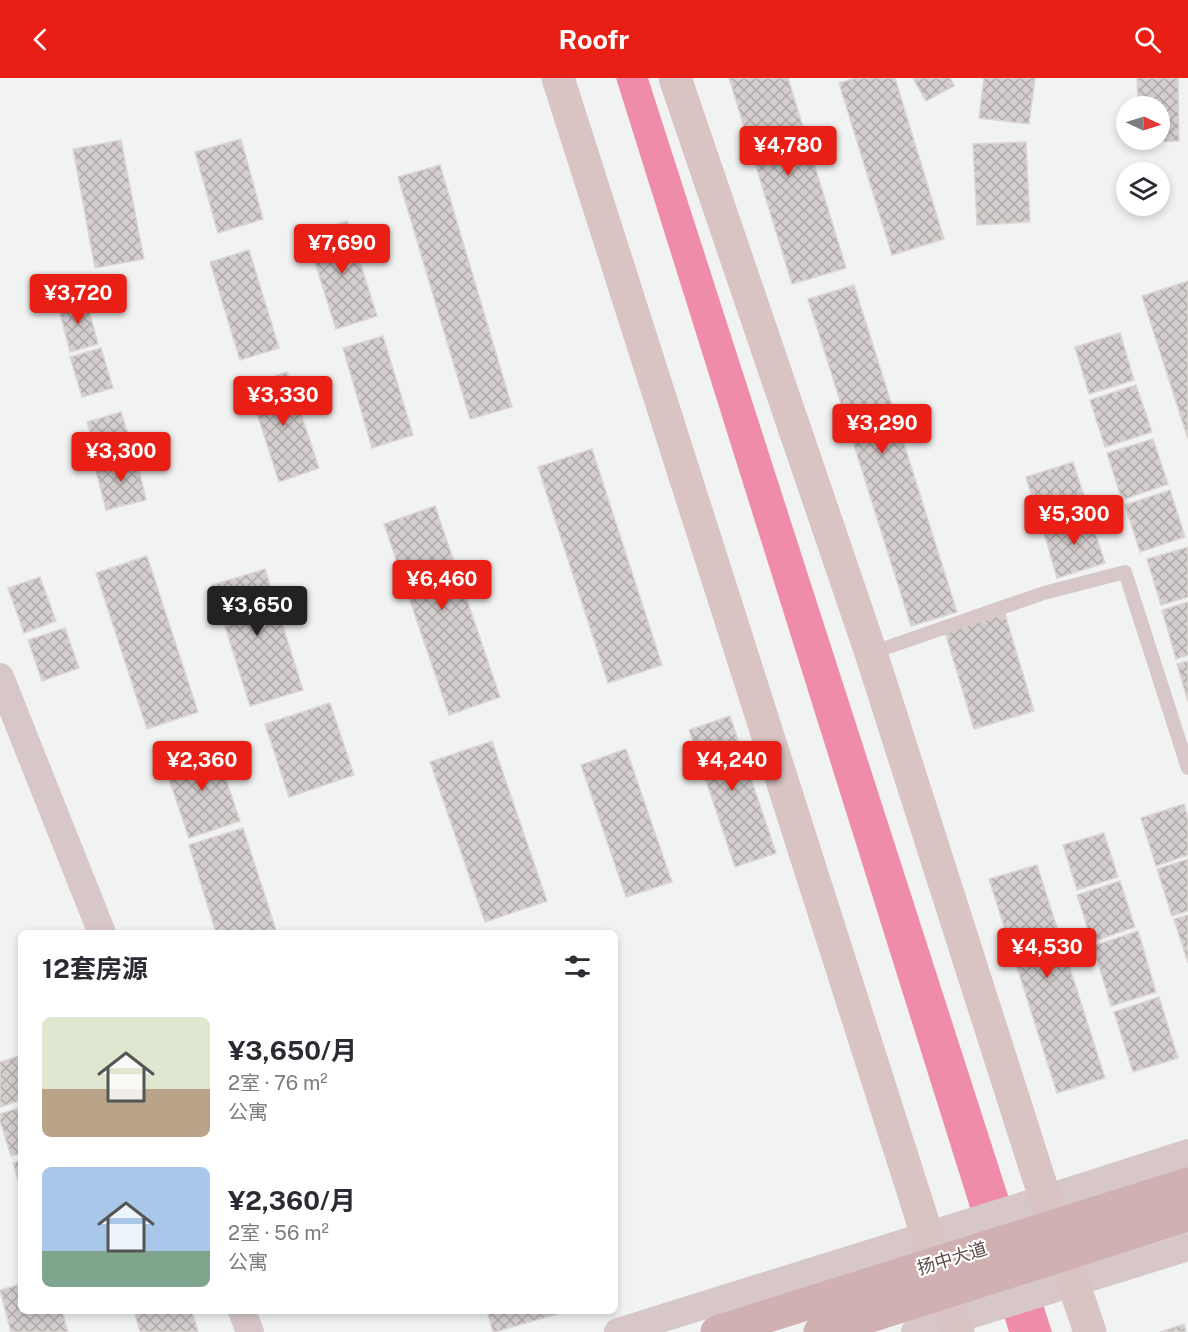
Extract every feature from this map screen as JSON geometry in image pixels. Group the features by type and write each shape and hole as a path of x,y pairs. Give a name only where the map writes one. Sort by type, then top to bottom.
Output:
{"main road":[{"name":"扬中大道","path":"820,1332 953,1315 1059,1241 1188,1184"},
{"name":"扬中大道","path":"717,1332 932,1249 1059,1241 1188,1215"}],"street":[{"path":"558,78 953,1315 915,1332"},
{"path":"675,78 872,653 1090,1332"},
{"path":"0,677 101,930"},
{"path":"1059,1241 1188,1153"},
{"path":"1059,1241 1188,1247"},
{"path":"618,1332 932,1249"},
{"path":"243,1314 250,1332"}],"lane":[{"path":"872,653 1044,593 1125,572 1182,732 1188,768"}],"shaded area":[{"path":"616,78 648,78 1052,1332 1009,1332"}],"building":[{"path":"729,78 788,78 846,268 792,284"},
{"path":"856,78 895,78 944,239 892,255 839,83"},
{"path":"913,78 950,78 954,86 926,101"},
{"path":"984,78 1035,78 1029,124 979,118"},
{"path":"1137,78 1178,78 1179,141 1170,141 1170,96 1138,96"},
{"path":"241,139 263,219 218,233 195,152"},
{"path":"121,140 144,259 95,268 73,149"},
{"path":"1026,142 1030,222 977,225 973,144"},
{"path":"440,165 512,407 470,419 398,177"},
{"path":"347,221 377,316 336,329 306,234"},
{"path":"249,250 279,348 240,360 210,262"},
{"path":"1188,281 1188,439 1142,296"},
{"path":"854,285 957,612 911,626 808,299"},
{"path":"86,299 98,344 70,352 58,306"},
{"path":"1120,333 1134,380 1089,394 1075,347"},
{"path":"383,336 413,435 372,448 343,348"},
{"path":"101,348 113,388 82,397 70,357"},
{"path":"287,372 319,468 279,482 248,385"},
{"path":"1136,385 1152,432 1105,447 1090,400"},
{"path":"121,412 133,450 99,460 87,422"},
{"path":"1153,439 1168,484 1122,500 1107,453"},
{"path":"592,449 662,665 608,683 538,467"},
{"path":"136,457 146,500 106,510 95,467"},
{"path":"1073,462 1088,508 1040,523 1026,477"},
{"path":"1170,490 1185,537 1140,552 1125,505"},
{"path":"435,506 500,697 449,715 384,524"},
{"path":"1089,514 1105,563 1057,578 1043,529"},
{"path":"1188,547 1188,597 1161,605 1147,559"},
{"path":"147,556 198,712 147,729 96,573"},
{"path":"265,569 303,690 250,706 212,585"},
{"path":"40,577 56,621 24,633 8,588"},
{"path":"1188,602 1188,655 1176,659 1162,610"},
{"path":"1005,614 1034,711 974,729 945,632"},
{"path":"65,628 79,668 42,681 28,640"},
{"path":"1188,661 1188,702 1177,664"},
{"path":"330,703 354,775 289,797 265,724"},
{"path":"730,716 776,853 735,867 689,730"},
{"path":"492,741 547,901 485,922 430,762"},
{"path":"215,747 240,821 189,838 164,764"},
{"path":"626,749 672,882 626,897 581,765"},
{"path":"1184,804 1188,817 1188,855 1156,866 1141,818"},
{"path":"243,828 276,930 215,930 189,845"},
{"path":"1104,833 1118,877 1077,890 1063,845"},
{"path":"1188,859 1188,911 1172,916 1157,869"},
{"path":"1037,865 1105,1078 1057,1093 989,879"},
{"path":"1120,881 1135,927 1092,942 1077,895"},
{"path":"1188,915 1188,963 1174,919"},
{"path":"1138,931 1156,992 1111,1006 1093,946"},
{"path":"1159,997 1178,1058 1133,1072 1114,1012"},
{"path":"18,1056 18,1101 0,1107 0,1062"},
{"path":"18,1108 18,1154 11,1156 0,1114"},
{"path":"18,1161 18,1180 13,1163"},
{"path":"18,1285 18,1314 63,1314 68,1332 11,1332 0,1290"},
{"path":"135,1314 193,1314 198,1332 140,1332"},
{"path":"488,1314 557,1314 495,1332 493,1332"},
{"path":"1184,1324 1186,1332 1160,1332"}]}
